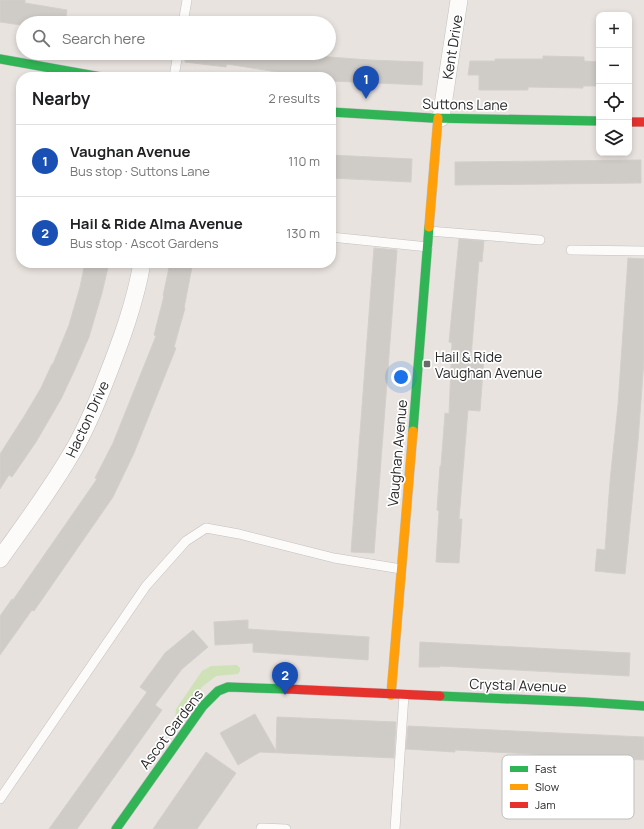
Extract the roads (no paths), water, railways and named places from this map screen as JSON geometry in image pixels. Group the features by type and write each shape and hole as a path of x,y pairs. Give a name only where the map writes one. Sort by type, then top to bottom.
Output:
{"street":[{"name":"Kent Drive","path":"439,118 459,0"},
{"path":"0,59 73,72"},
{"name":"Suttons Lane","path":"336,112 439,118 596,121"},
{"name":"Vaughan Avenue","path":"391,694 439,118"},
{"path":"632,122 644,122"},
{"name":"Hacton Drive","path":"0,559 54,482 85,427 112,365 133,306 141,268"},
{"name":"Ascot Gardens","path":"116,829 203,706 218,690 228,686 391,694"},
{"name":"Crystal Avenue","path":"391,694 644,706"}],"lane":[{"path":"184,16 187,0"},
{"path":"175,72 177,60"},
{"path":"429,231 540,240"},
{"path":"336,238 428,247"},
{"path":"571,250 644,251"},
{"path":"0,799 146,586 186,541 206,528 239,534 334,558 401,570"},
{"path":"395,829 404,695"},
{"path":"261,828 286,829"}],"place":[{"name":"Vaughan Avenue","path":"366,99"},
{"name":"Hail & Ride Vaughan Avenue","path":"427,364"},
{"name":"Hail & Ride Alma Avenue","path":"285,695"}]}
